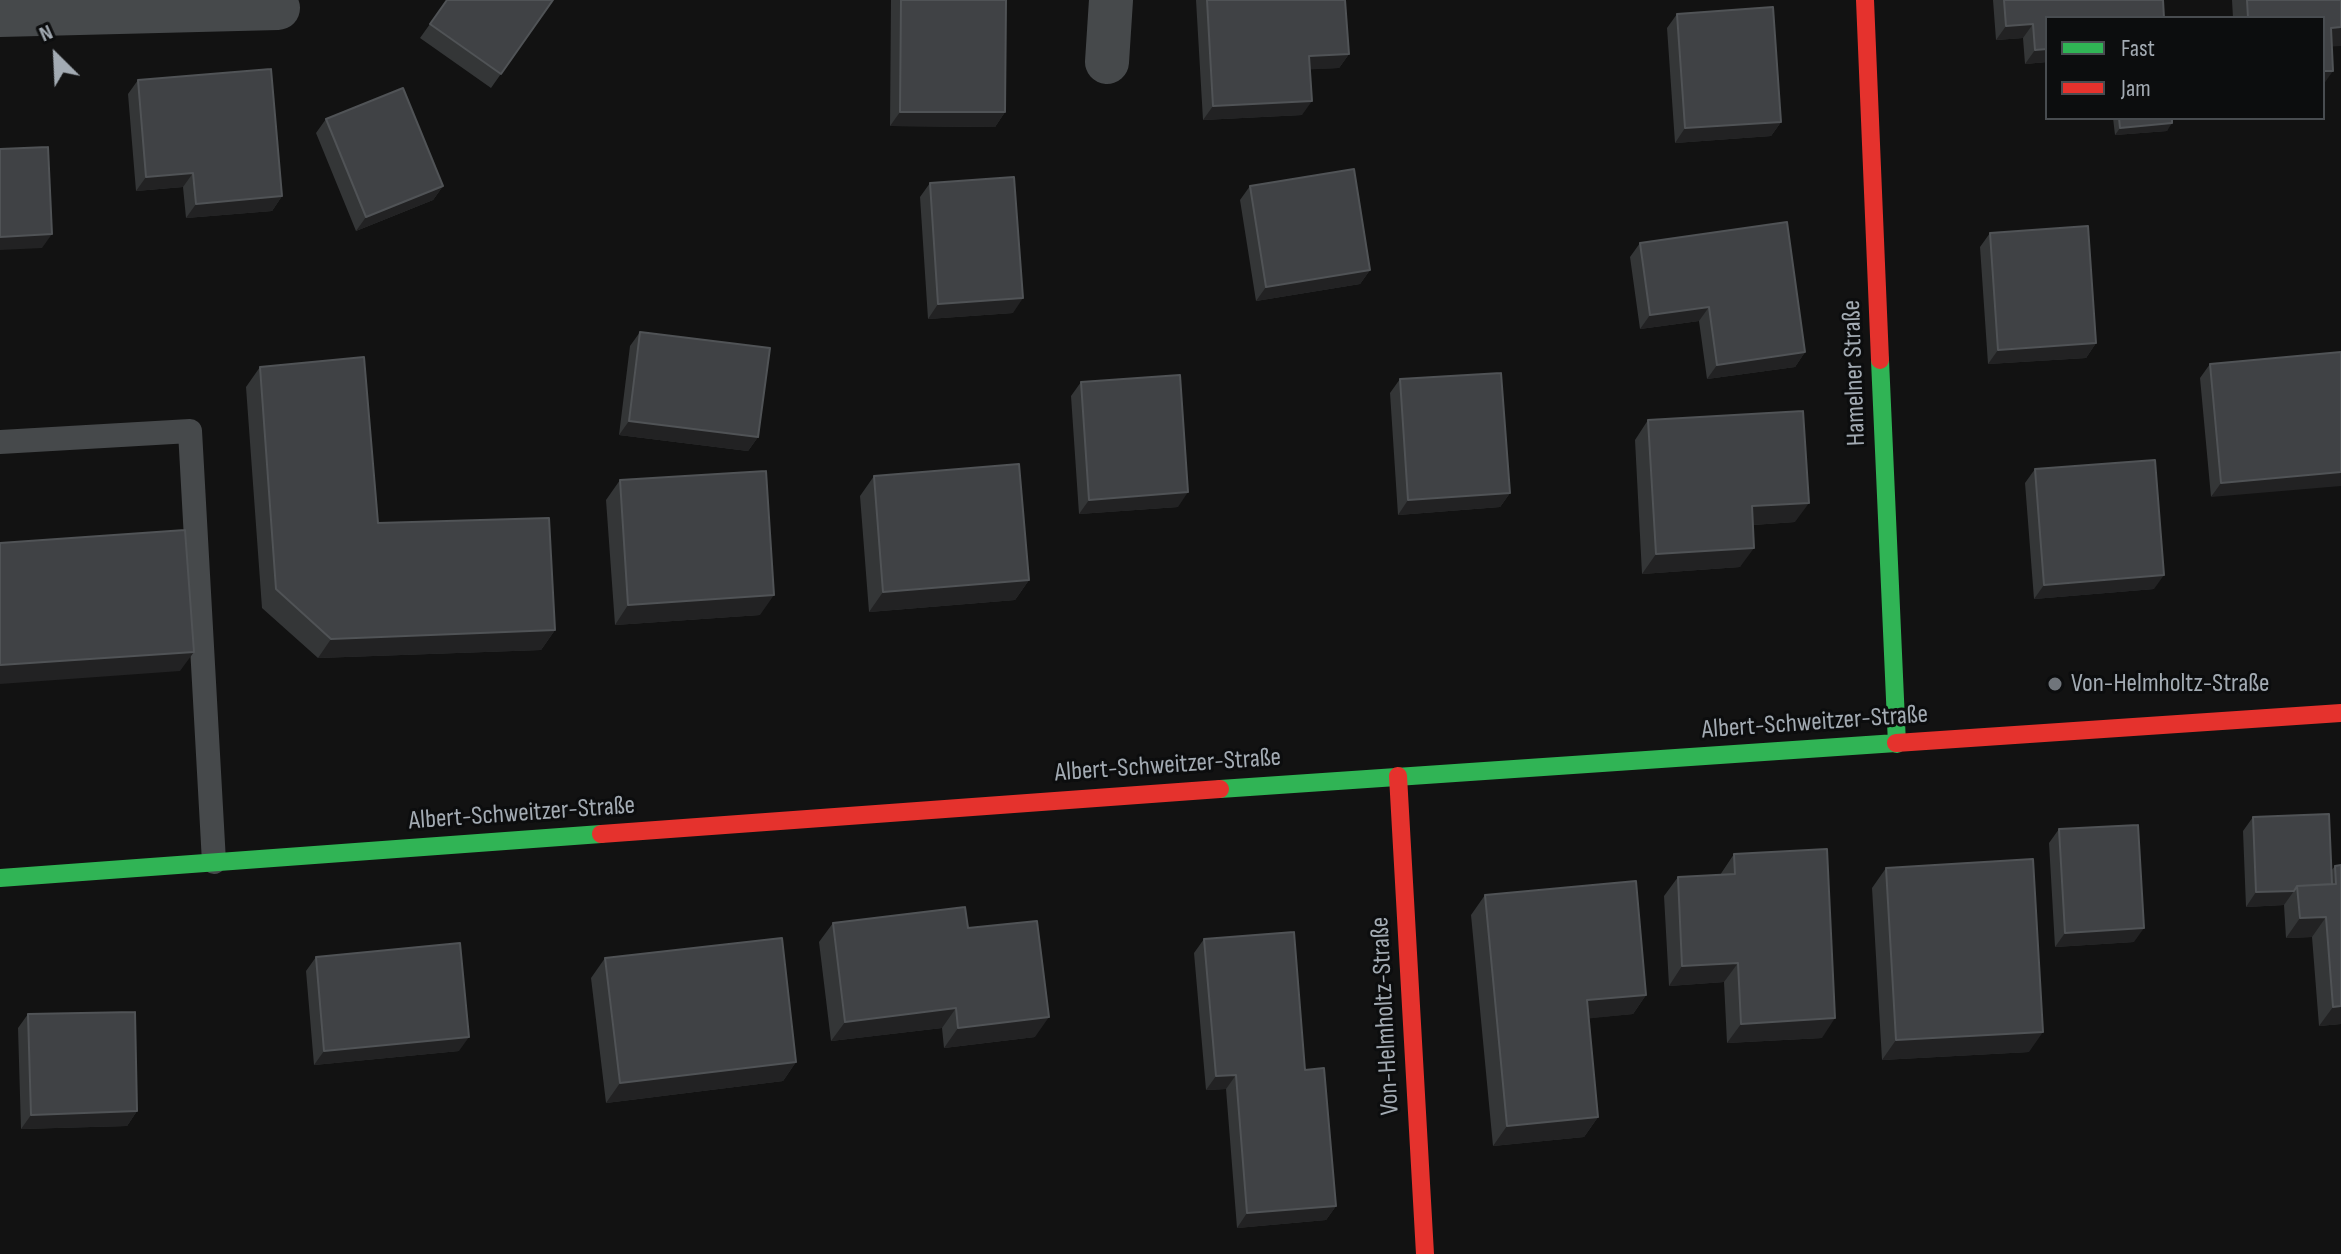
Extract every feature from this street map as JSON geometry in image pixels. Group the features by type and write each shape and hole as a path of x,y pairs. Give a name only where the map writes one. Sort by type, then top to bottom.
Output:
{"street":[{"path":"1107,62 1111,0"},
{"name":"Hamelner Straße","path":"1865,0 1897,744"},
{"path":"0,15 278,8"},
{"name":"Albert-Schweitzer-Straße","path":"0,878 1398,776 2341,713"},
{"name":"Von-Helmholtz-Straße","path":"1398,776 1425,1254"}],"lane":[{"path":"0,442 190,431 214,862"}],"building":[{"path":"447,0 553,0 501,74 430,24"},
{"path":"901,0 1006,0 1005,112 900,112"},
{"path":"1207,0 1345,0 1349,54 1309,56 1312,101 1213,106"},
{"path":"2004,0 2163,0 2164,16 2045,16 2045,49 2035,50 2033,24 2006,26"},
{"path":"2247,0 2341,0 2341,27 2331,28 2333,71 2325,71 2325,16 2248,16"},
{"path":"1773,7 1781,122 1685,128 1677,14"},
{"path":"271,69 282,196 196,204 193,173 146,177 138,80"},
{"path":"403,88 443,186 366,217 326,119"},
{"path":"2119,120 2172,120 2172,123 2120,128"},
{"path":"48,147 52,234 0,237 0,149"},
{"path":"1354,169 1370,270 1266,287 1250,186"},
{"path":"1014,177 1023,298 938,304 930,183"},
{"path":"1787,222 1805,352 1717,365 1709,307 1650,315 1640,243"},
{"path":"2088,226 2096,343 1998,350 1990,233"},
{"path":"640,332 770,348 758,437 629,421"},
{"path":"2341,352 2341,472 2221,483 2210,364"},
{"path":"364,357 378,523 549,518 555,630 331,639 276,589 260,367"},
{"path":"1501,373 1510,493 1408,500 1400,379"},
{"path":"1180,375 1188,492 1089,500 1081,382"},
{"path":"1803,411 1809,503 1752,506 1754,548 1656,554 1648,420"},
{"path":"2155,460 2164,575 2044,585 2035,469"},
{"path":"1019,464 1029,580 883,592 874,476"},
{"path":"766,471 774,595 628,605 620,480"},
{"path":"185,530 194,652 0,665 0,543"},
{"path":"2329,814 2332,884 2297,886 2294,891 2256,892 2253,817"},
{"path":"2138,825 2144,928 2065,933 2059,829"},
{"path":"1827,849 1835,1018 1741,1024 1738,963 1682,966 1678,877 1735,874 1734,854"},
{"path":"2033,859 2043,1032 1896,1040 1886,868"},
{"path":"2341,865 2341,1006 2333,1007 2326,917 2300,918 2297,886 2336,884 2335,866"},
{"path":"1636,881 1646,995 1587,1000 1598,1117 1507,1126 1485,895"},
{"path":"965,907 968,928 1037,921 1049,1017 958,1028 956,1008 845,1022 833,923"},
{"path":"1294,932 1305,1070 1324,1068 1336,1206 1247,1213 1236,1075 1216,1076 1204,939"},
{"path":"782,938 796,1062 620,1083 605,958"},
{"path":"460,943 469,1037 324,1051 316,957"},
{"path":"135,1012 137,1111 31,1115 28,1014"}],"traffic: fast":[{"path":"1880,360 1897,744"},
{"path":"1220,789 1896,743"},
{"path":"0,878 601,834"}],"traffic: jam":[{"path":"1865,0 1880,360"},
{"path":"1896,743 2341,713"},
{"path":"1398,776 1425,1254"},
{"path":"601,834 1220,789"}],"place":[{"name":"Von-Helmholtz-Straße","path":"2055,684"}]}
